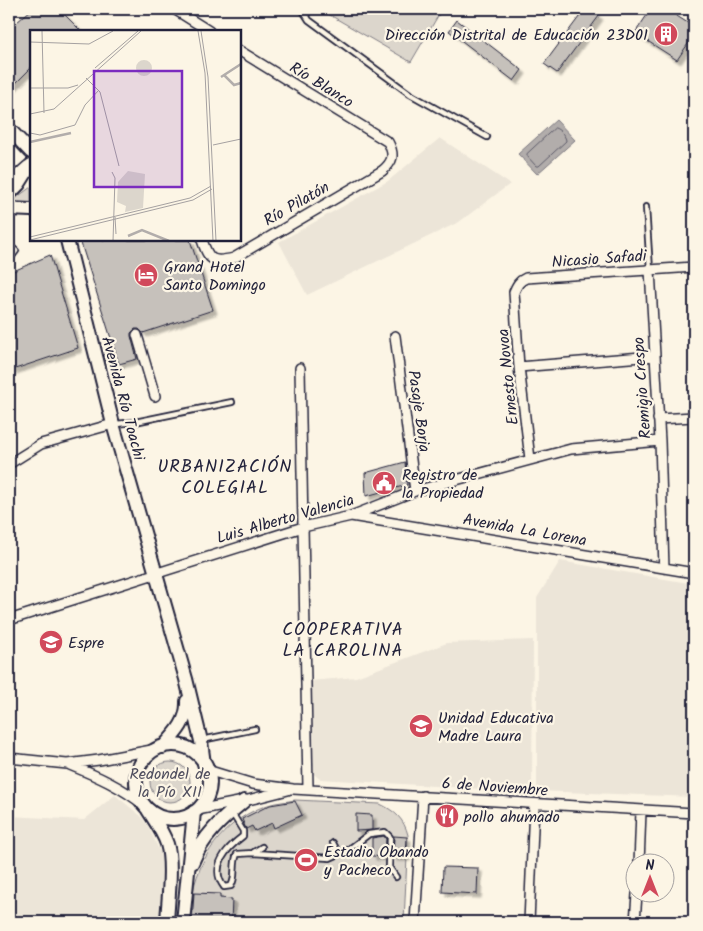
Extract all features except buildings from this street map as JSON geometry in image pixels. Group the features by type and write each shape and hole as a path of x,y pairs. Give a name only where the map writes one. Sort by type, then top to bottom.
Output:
{"main road":[{"path":"9,128 30,151"},
{"path":"9,194 19,184 30,165"},
{"path":"9,209 30,210"},
{"name":"Avenida Río Toachi","path":"67,241 113,424 186,679 206,767"},
{"name":"Avenida Río Toachi","path":"160,748 179,729 187,713 186,679"},
{"path":"146,807 157,815 168,818 181,818 196,811 204,801 208,791 209,781 206,767 190,750 177,746 160,748 146,757 137,774 138,794 164,837 168,849 170,862 167,922"},
{"path":"187,874 202,843 212,829 244,801"},
{"path":"183,922 187,874 196,811"}],"street":[{"path":"174,9 207,30"},
{"name":"Río Blanco","path":"241,52 388,142"},
{"name":"Río Pilatón","path":"202,241 206,253 212,260 219,261 234,258 382,171 389,165 393,157 388,142"},
{"path":"9,182 30,164"},
{"name":"Nicasio Safadi","path":"514,292 521,280 526,278 694,267"},
{"name":"Remigio Crespo","path":"650,270 660,442 664,568"},
{"name":"Ernesto Novoa","path":"514,292 519,367 530,459"},
{"path":"137,335 155,396"},
{"name":"Pasaje Borja","path":"394,336 415,491"},
{"path":"519,367 654,356"},
{"path":"300,368 308,789"},
{"path":"658,419 694,418"},
{"path":"9,464 42,444 113,424"},
{"name":"Luis Alberto Valencia","path":"9,620 303,527 351,516 415,491 530,459 571,449 660,442"},
{"name":"Avenida La Lorena","path":"351,516 694,573"},
{"path":"9,758 67,764 160,748"},
{"path":"67,764 96,775 118,787 146,807"},
{"name":"6 de Noviembre","path":"206,767 254,784 293,789 694,813"},
{"name":"6 de Noviembre","path":"196,811 293,789"},
{"path":"415,922 424,796"},
{"path":"529,922 534,804"},
{"path":"639,854 641,811"},
{"path":"636,922 637,904"}],"lane":[{"path":"302,9 309,20 410,94 487,137"},
{"name":"Remigio Crespo","path":"646,207 650,270"},
{"path":"9,245 16,253 9,260"},
{"path":"113,424 135,422 232,402"},
{"path":"201,740 255,729"},
{"path":"231,812 239,823 243,836 223,856 218,880 224,887 230,886 234,881 234,866 237,854 253,853 330,858 369,834 384,832 390,837 389,867 396,877"},
{"path":"334,843 339,854"},
{"path":"253,853 262,847"}],"shaded area":[{"path":"440,138 510,184 459,222 307,295 279,242 388,181"},
{"path":"560,561 694,584 694,797 537,791 537,598"},
{"name":"Unidad Educativa Madre Laura","path":"533,640 532,792 320,779 311,772 310,681 356,677 447,643"},
{"path":"115,795 141,816 149,828 164,860 163,922 9,922 9,816 84,820"}],"green space":[{"path":"324,9 442,9 411,62 323,11"},
{"path":"30,188 30,203 9,205 9,203"},
{"name":"Redondel de la Pío XII","path":"170,762 181,765 187,771 190,782 187,793 181,799 170,802 159,799 153,793 150,782 153,771 159,765"},
{"name":"Estadio Obando y Pacheco","path":"295,800 380,804 398,816 404,824 408,835 404,922 191,922 192,895 197,876 210,850 219,838 229,827 254,811 271,804"}],"water":[{"path":"556,120 575,140 537,174 518,154"}],"place":[{"name":"Dirección Distrital de Educación 23D01","path":"666,34"},
{"name":"Grand Hotel Santo Domingo","path":"146,275"},
{"name":"Registro de la Propiedad","path":"384,483"},
{"name":"Espre","path":"51,642"},
{"name":"Unidad Educativa Madre Laura","path":"421,726"},
{"name":"pollo ahumado","path":"447,816"},
{"name":"Estadio Obando y Pacheco","path":"306,860"}],"district":[{"name":"URBANIZACIÓN COLEGIAL","path":"225,476"},
{"name":"COOPERATIVA LA CAROLINA","path":"343,639"}]}
